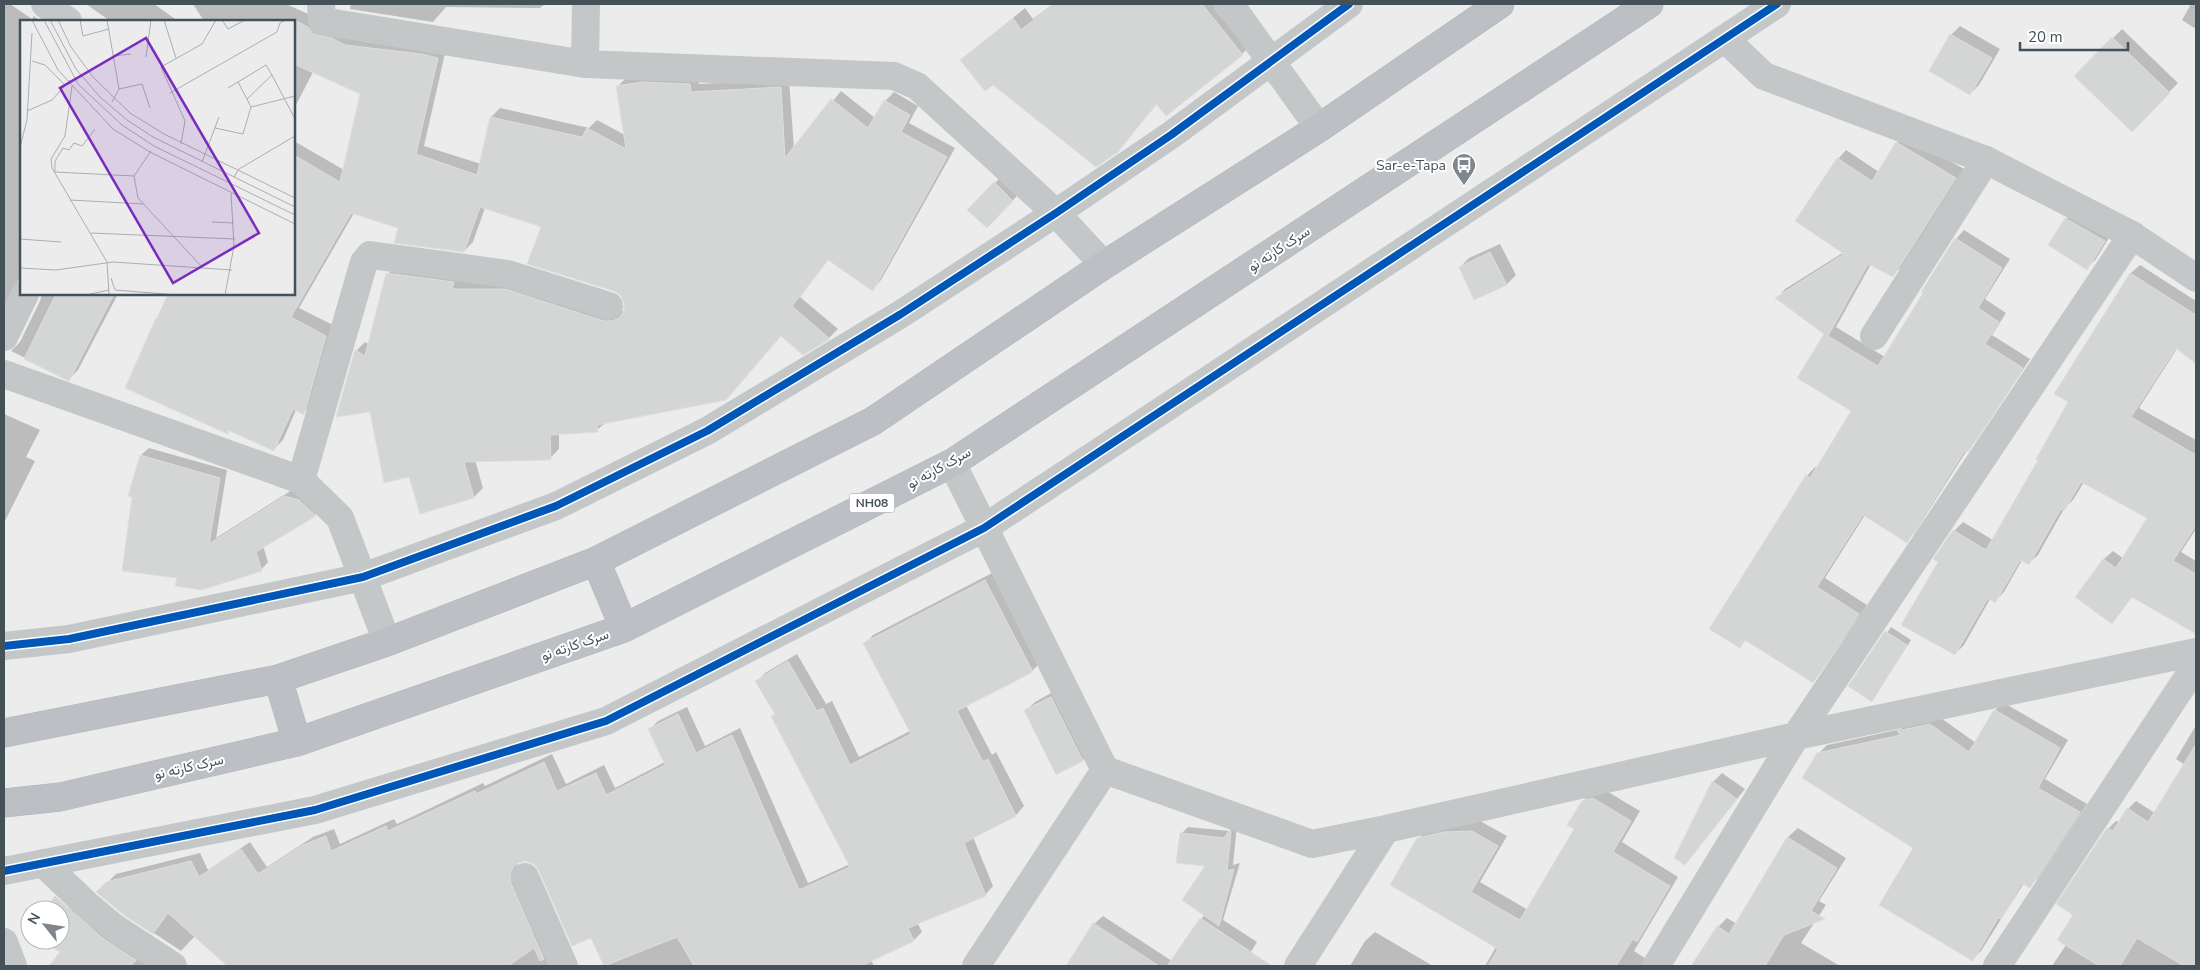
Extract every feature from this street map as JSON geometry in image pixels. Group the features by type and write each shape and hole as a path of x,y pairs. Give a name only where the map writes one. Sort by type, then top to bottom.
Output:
{"highway":[{"path":"4,733 278,680 387,642 596,561 873,421 1104,265 1319,128 1500,4"},
{"name":"سرک کارته نو","path":"4,803 60,797 298,742 624,628 952,463 1649,4"},
{"path":"596,561 624,628"},
{"path":"278,680 298,742"}],"street":[{"path":"45,4 67,20"},
{"path":"322,4 322,21 585,64 894,76 917,86 1056,213 1104,265"},
{"path":"585,64 586,4"},
{"path":"1227,4 1319,128"},
{"path":"4,646 69,639 363,577 556,506 706,431 901,314 1171,135 1270,60 1349,4"},
{"path":"4,871 315,810 606,721 984,528 1777,4"},
{"path":"1725,39 1764,76 1986,160 2132,236 2196,278"},
{"path":"1874,336 1986,160"},
{"path":"1656,966 1796,736 2132,236"},
{"path":"301,480 364,262 370,255 508,274 609,306"},
{"path":"4,336 24,295"},
{"path":"4,374 301,480 340,518 387,642"},
{"path":"952,463 1105,770 1312,844 1796,736 2196,652"},
{"path":"1997,966 2196,665"},
{"path":"976,966 1105,770"},
{"path":"1298,966 1386,829"},
{"path":"44,863 87,905 108,922 173,966"},
{"path":"525,877 564,966"},
{"path":"4,942 13,966"}],"building":[{"path":"1054,4 1202,4 1243,55 1166,116 1156,104 1118,152 1096,167 993,85 985,91 960,60 1013,18 1021,30"},
{"path":"295,20 308,27 313,34 332,38 345,45 422,54 438,58 416,154 477,175 490,117 582,137 587,128 626,149 616,86 642,82 690,84 691,92 781,87 785,158 831,99 868,128 884,100 910,115 901,132 947,157 873,291 828,260 792,306 830,339 803,355 781,336 726,400 597,425 598,432 550,435 551,460 464,462 474,498 420,514 409,477 384,483 370,412 336,417 355,350 365,356 386,273 454,282 452,289 505,289 604,321 612,321 619,318 624,311 624,303 621,296 614,291 527,264 541,227 480,207 464,252 394,243 398,228 351,213 291,317 326,336 304,415 293,409 274,451 228,430 228,434 125,388 156,318 158,319 169,295 295,295 295,156 340,182 360,94 295,64"},
{"path":"1950,34 1992,58 1970,95 1929,71"},
{"path":"2112,37 2170,93 2132,132 2074,76"},
{"path":"1896,142 1956,178 1893,277 1868,264 1828,336 1878,366 1955,238 2002,268 1978,308 1999,322 1985,344 2023,368 1968,452 1965,450 1907,543 1863,515 1817,587 1859,614 1813,683 1745,640 1740,648 1709,629 1806,475 1810,478 1851,411 1797,378 1824,334 1775,298 1844,254 1795,221 1837,158 1872,181"},
{"path":"994,182 1013,201 987,228 967,210"},
{"path":"2065,218 2105,241 2087,270 2048,245"},
{"path":"1490,252 1507,285 1474,300 1459,267"},
{"path":"2130,273 2196,315 2196,364 2176,348 2131,417 2196,455 2196,525 2173,561 2196,574 2196,634 2132,597 2112,624 2075,597 2103,559 2116,568 2147,518 2081,482 2064,511 2061,509 2029,565 2020,560 1995,603 1988,598 1955,655 1901,625 1938,562 1933,559 1953,530 1986,550 2038,460 2036,459 2068,402 2054,394"},
{"path":"56,295 113,295 69,381 24,359"},
{"path":"140,455 220,478 209,544 285,496 299,500 316,516 256,552 262,571 202,590 175,586 177,578 122,571 132,497 128,496"},
{"path":"985,580 1033,672 957,711 983,762 988,759 1016,816 964,843 986,896 908,928 914,941 861,966 694,966 677,937 604,966 591,938 572,946 539,871 534,864 526,861 518,863 513,867 510,875 511,883 544,959 540,961 534,948 508,966 227,966 168,913 153,934 124,915 96,892 106,882 191,861 199,877 241,849 258,874 303,845 326,836 331,851 386,826 388,831 475,791 476,794 544,762 557,791 596,773 606,795 665,765 648,729 678,714 696,753 732,735 799,890 850,867 771,716 775,714 755,681 788,661 817,711 823,708 850,765 911,734 863,643"},
{"path":"1885,631 1907,645 1872,702 1848,686"},
{"path":"1051,697 1083,761 1056,775 1024,710"},
{"path":"1995,710 2060,748 2038,788 2080,812 2030,888 2022,883 2001,919 1998,918 1973,961 1879,905 1913,848 1802,778 1817,753 1901,735 1897,731 1930,724 1969,752"},
{"path":"2196,744 2196,966 2184,966 2137,938 2120,966 2099,966 2057,940 2073,915 2056,904 2107,828 2113,831 2127,808 2148,822"},
{"path":"1712,781 1737,799 1685,865 1674,858"},
{"path":"1593,798 1631,821 1613,852 1670,886 1637,942 1633,939 1616,966 1488,966 1498,949 1390,885 1417,838 1444,832 1472,831 1498,846 1471,892 1520,920 1574,829 1567,825 1582,801"},
{"path":"1229,831 1231,832 1227,871 1234,869 1219,926 1182,900 1205,866 1176,863 1180,833 1224,838"},
{"path":"1787,837 1837,868 1811,911 1825,919 1784,935 1765,966 1691,966 1717,926 1729,934"},
{"path":"70,909 105,940 136,960 131,966 49,966 60,952 57,950 70,950"},
{"path":"1200,918 1272,966 1167,966"},
{"path":"1093,923 1159,966 1066,966"}],"cycle path":[{"path":"4,646 69,639 363,577 556,506 707,431 901,314 1171,135 1349,4"},
{"path":"4,871 315,810 606,721 984,528 1777,4"}],"place":[{"name":"Sar-e-Tapa","path":"1464,186"}]}
